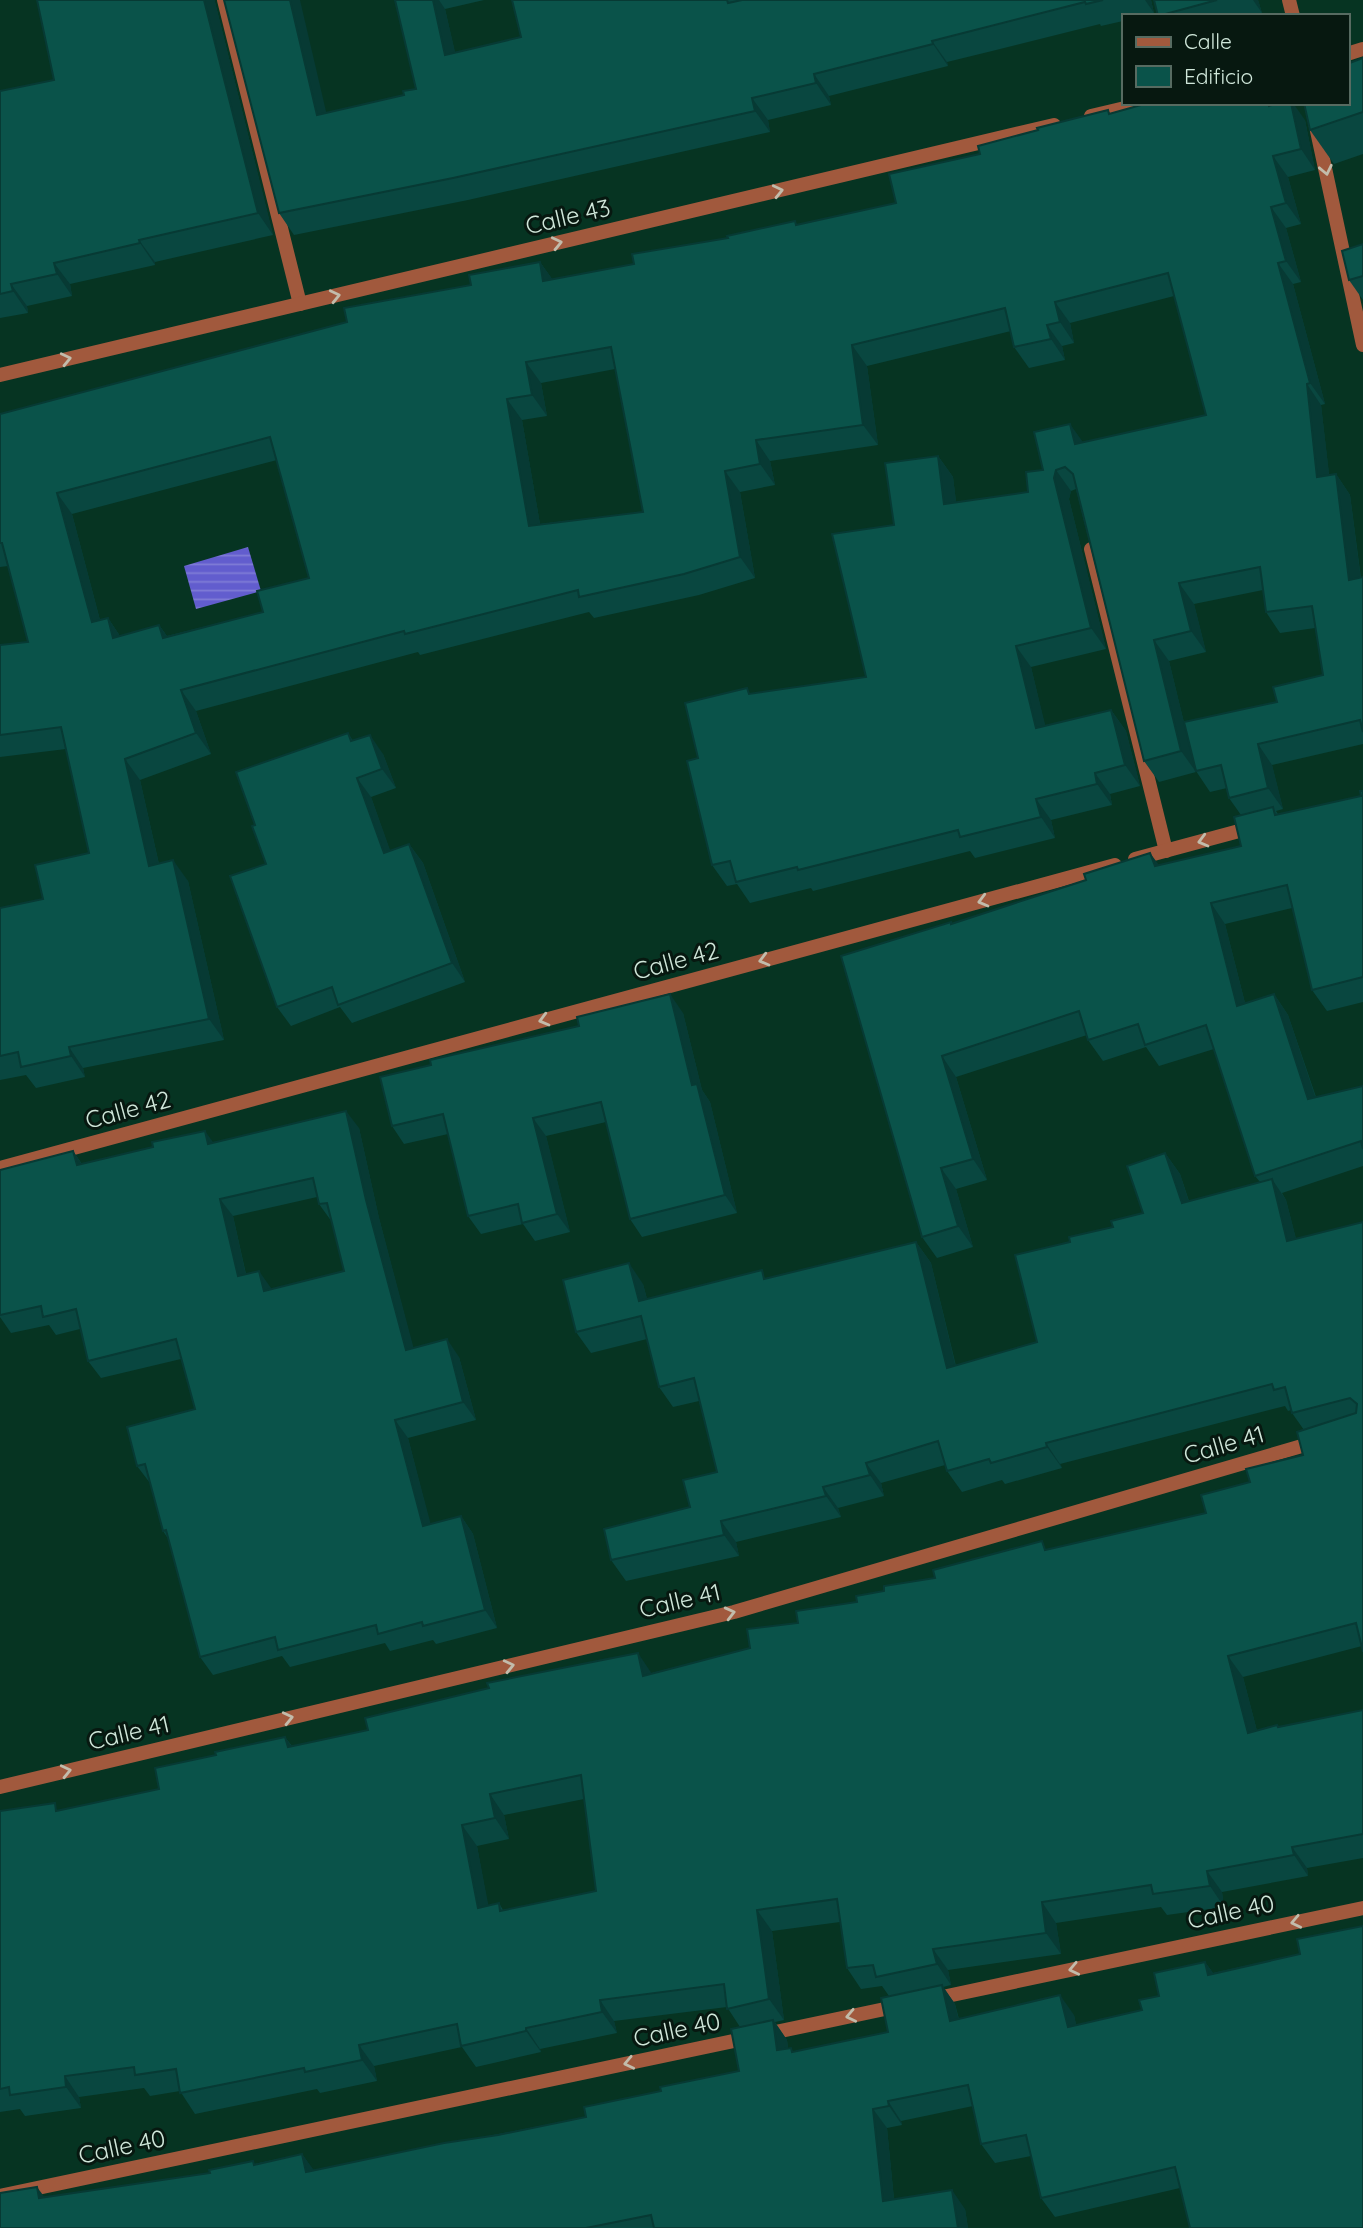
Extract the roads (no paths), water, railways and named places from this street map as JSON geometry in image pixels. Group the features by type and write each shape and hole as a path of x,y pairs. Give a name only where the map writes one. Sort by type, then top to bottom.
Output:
{"street":[{"path":"225,0 300,304"},
{"name":"Calle 43","path":"0,375 1138,105"},
{"path":"1311,105 1363,345"},
{"path":"1088,537 1166,851"},
{"name":"Calle 42","path":"0,1168 1271,822"},
{"name":"Calle 41","path":"0,1787 734,1612 1336,1436"},
{"name":"Calle 40","path":"0,2196 1363,1908"}]}
